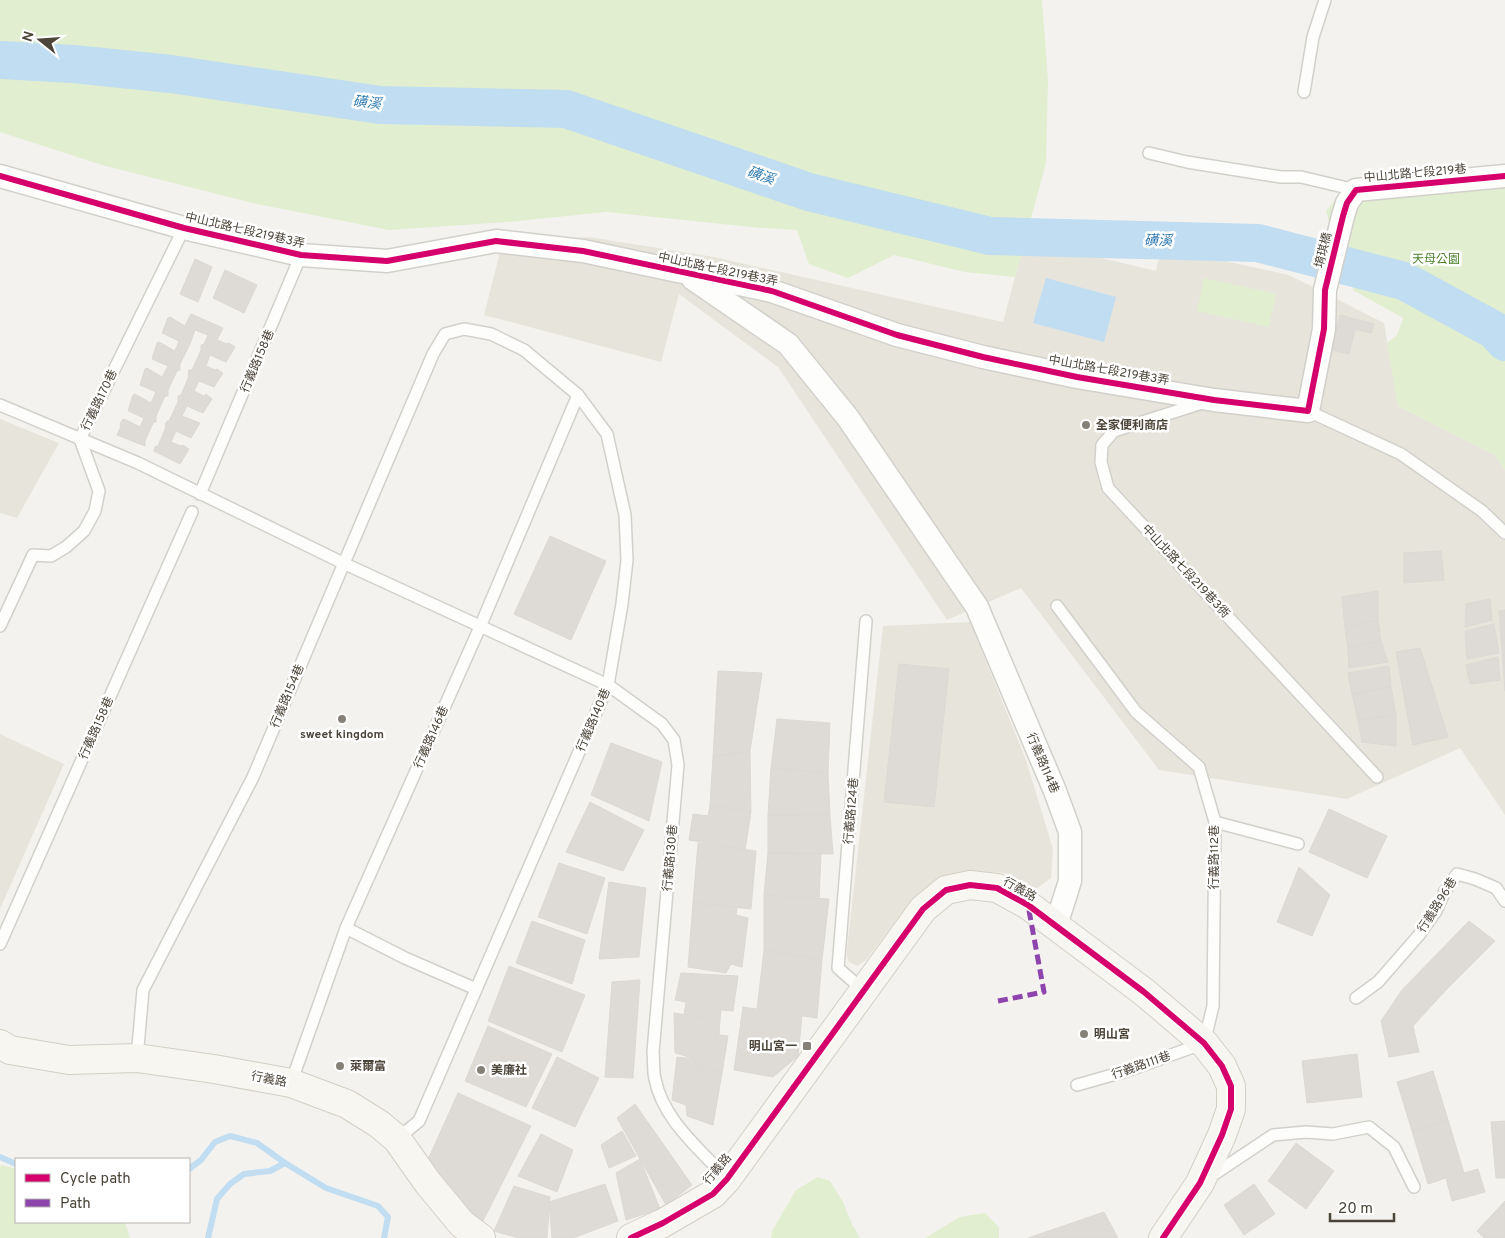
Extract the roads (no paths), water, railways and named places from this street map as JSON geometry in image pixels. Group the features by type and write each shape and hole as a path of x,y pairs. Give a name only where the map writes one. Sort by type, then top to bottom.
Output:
{"street":[{"name":"中山北路七段219巷3弄","path":"0,176 184,228 301,256 387,261 496,241 583,251 772,291 897,335 983,357 1077,377 1214,400 1308,411"},
{"name":"中山北路七段219巷","path":"1343,216 1347,203 1356,190 1505,176"},
{"name":"堉琪橋","path":"1308,411 1324,329 1325,290 1343,216"},
{"name":"行義路114巷","path":"684,273 788,344 848,418 977,607 1052,783 1070,832 1070,882 1056,925"},
{"name":"行義路","path":"632,1238 713,1194 727,1179 923,909 946,890 970,885 998,888 1028,905 1056,925 1144,992 1204,1042 1222,1066 1231,1086 1231,1108 1222,1135 1200,1183 1163,1238"},
{"name":"行義路","path":"0,1044 10,1050 70,1060 137,1058 214,1069 291,1083 347,1104 379,1124 397,1139 428,1183 462,1224 481,1238"}],"lane":[{"path":"1304,92 1313,37 1325,0"},
{"path":"1149,153 1187,162 1281,177 1301,177 1356,190"},
{"name":"行義路170巷","path":"0,626 33,555 51,556 66,548 84,531 95,511 99,491 80,439 184,228"},
{"name":"行義路158巷","path":"200,494 301,256"},
{"name":"行義路140巷","path":"397,1139 419,1121 608,684 622,604 626,560 625,515 607,434 578,394 524,350 491,334 464,330 445,334"},
{"name":"行義路154巷","path":"137,1058 143,990 253,777 433,354 445,334"},
{"name":"行義路146巷","path":"291,1083 346,928 480,627 578,394"},
{"name":"中山北路七段219巷3衖","path":"1214,400 1114,431 1102,446 1101,462 1108,488 1377,777"},
{"name":"行義路130巷","path":"0,405 138,463 480,627 608,684 662,724 674,740 678,765 653,1052 654,1079 664,1105 676,1123 727,1179"},
{"name":"中山北路七段219巷3弄","path":"1308,411 1401,454 1482,511 1505,533"},
{"name":"行義路158巷","path":"0,944 192,512"},
{"name":"行義路112巷","path":"1057,606 1136,712 1199,767 1215,822 1213,1006 1204,1042"},
{"name":"行義路124巷","path":"864,991 838,968 866,621"},
{"path":"1215,822 1298,844"},
{"name":"行義路96巷","path":"1356,998 1378,982 1419,935 1436,911 1445,891 1457,874 1496,888 1505,900"},
{"path":"346,928 405,958 476,988"},
{"name":"行義路111巷","path":"1078,1086 1130,1070 1204,1042"},
{"path":"1200,1183 1273,1135 1306,1132 1333,1134 1369,1126 1394,1147 1414,1187"}],"water":[{"path":"1046,278 1116,297 1104,342 1033,323"}],"waterway":[{"name":"磺溪","path":"0,60 73,64 171,74 380,105 566,109 809,192 990,236 1258,243 1404,281 1494,330 1505,342"},
{"path":"190,1168 201,1160 215,1142 230,1136 257,1143 326,1188 378,1206 388,1217 384,1238"},
{"path":"0,1157 15,1164"},
{"path":"208,1238 217,1199 230,1184 244,1174 270,1171 285,1163"}],"place":[{"name":"全家便利商店","path":"1086,425"},
{"name":"sweet kingdom","path":"342,719"},
{"name":"明山宮","path":"1084,1034"},
{"name":"明山宮一","path":"807,1046"},
{"name":"萊爾富","path":"340,1066"},
{"name":"美廉社","path":"481,1070"}],"park label":[{"name":"天母公園","path":"1436,259"}]}
